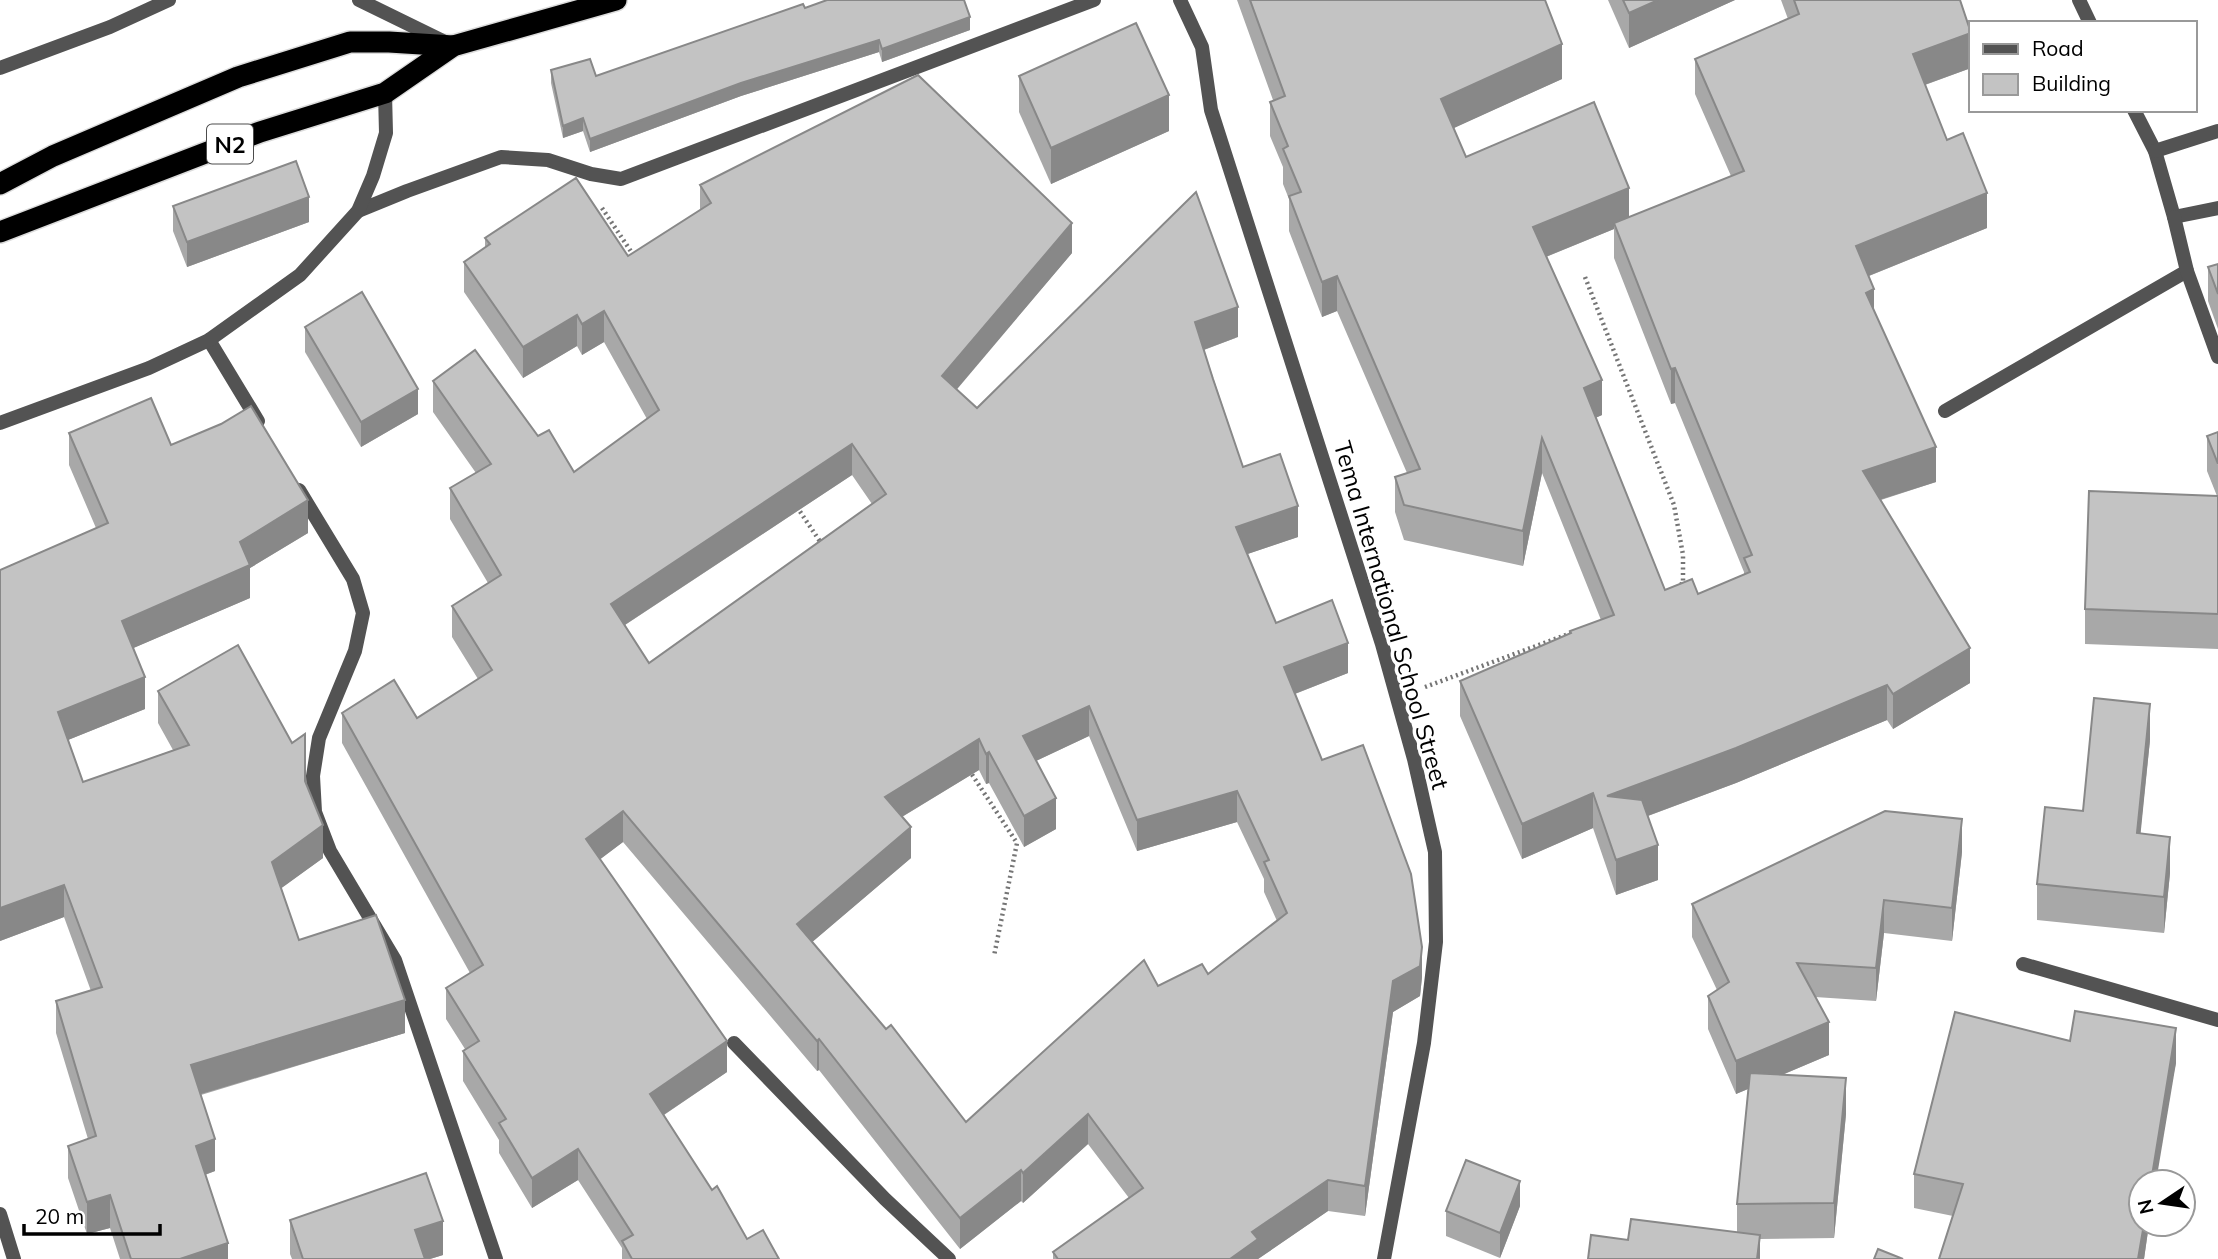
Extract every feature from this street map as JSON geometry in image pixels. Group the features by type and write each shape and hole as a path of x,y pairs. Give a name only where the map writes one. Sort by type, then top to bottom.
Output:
{"highway":[{"name":"N2","path":"0,232 260,132 385,93 453,46 616,0"},
{"name":"N2","path":"0,184 53,156 238,77 350,42 453,46"}],"street":[{"path":"0,68 110,27 169,0"},
{"path":"359,0 453,46"},
{"path":"358,211 442,177 501,157 548,160 621,179 1094,0"},
{"name":"Tema International School Street","path":"1180,0 1202,47 1211,110 1397,697 1435,852 1436,943 1424,1043 1384,1259"},
{"path":"2079,0 2089,21"},
{"path":"0,423 149,368 209,340 300,275 358,211 373,176 386,133 385,93"},
{"path":"2135,112 2155,151 2187,271 2218,357"},
{"path":"2155,151 2218,131"},
{"path":"2174,217 2218,208"},
{"path":"1945,411 2187,271"},
{"path":"209,340 267,436"},
{"path":"288,472 353,579 363,613 355,651 319,738 313,776 315,812 330,851 396,960 496,1259"},
{"path":"2023,964 2218,1020"},
{"path":"734,1043 885,1199 949,1259"},
{"path":"0,1214 14,1259"}],"path":[{"path":"577,169 637,262"},
{"path":"1585,277 1674,505 1683,555 1683,583 1673,591"},
{"path":"797,506 827,553"},
{"path":"1397,697 1575,632"},
{"path":"964,762 1017,844 994,956"}],"building":[{"path":"827,0 964,0 970,17 882,49 879,40 741,83 590,139 583,118 563,126 551,70 590,59 596,76 803,4 805,8"},
{"path":"1250,0 1545,0 1562,44 1441,99 1466,157 1594,102 1629,188 1533,227 1602,380 1584,388 1665,590 1692,579 1698,594 1750,572 1744,558 1752,555 1675,368 1671,369 1614,223 1744,171 1695,59 1799,14 1794,0 1960,0 1969,34 1913,54 1947,140 1963,133 1987,193 1856,246 1874,289 1866,293 1936,447 1863,471 1970,648 1893,694 1887,685 1736,748 1607,796 1642,800 1658,845 1616,860 1593,793 1522,824 1460,681 1571,633 1570,631 1614,615 1542,438 1523,531 1404,505 1395,477 1420,469 1337,276 1322,282 1289,196 1301,192 1283,149 1288,146 1270,102 1285,96"},
{"path":"1623,0 1658,0 1629,13"},
{"path":"1136,23 1169,95 1051,148 1019,76"},
{"path":"918,75 1072,223 942,376 977,408 1196,192 1238,307 1195,322 1213,379 1243,467 1280,454 1298,506 1236,527 1276,623 1332,600 1348,643 1284,667 1322,760 1363,745 1411,874 1422,947 1420,966 1393,981 1365,1186 1328,1180 1252,1232 1258,1239 1230,1259 1058,1259 1053,1252 1143,1188 1088,1114 1023,1173 1021,1170 960,1218 819,1039 817,1041 623,811 586,839 727,1041 650,1094 712,1190 717,1186 747,1239 763,1230 779,1259 632,1259 622,1241 633,1235 578,1149 532,1178 499,1123 506,1119 463,1051 479,1041 446,988 483,965 342,713 394,680 417,718 492,670 452,606 501,575 450,488 491,464 433,381 475,350 538,436 549,430 574,472 659,410 604,311 582,324 577,315 523,347 464,262 490,244 485,238 576,178 628,256 711,203 700,185","holes":["852,444 886,494 649,663 611,604","1089,706 1137,820 1237,791 1269,860 1264,862 1287,913 1208,974 1202,964 1158,986 1144,960 966,1122 891,1025 886,1029 797,924 911,827 885,797 979,739 1024,816 1056,798 1023,736"]},
{"path":"296,161 309,197 187,242 173,206"},
{"path":"2218,264 2218,294 2208,267"},
{"path":"362,292 418,389 361,422 305,327"},
{"path":"151,398 171,445 221,424 251,406 308,500 240,542 250,565 122,621 145,677 58,712 83,782 189,745 158,691 238,645 292,743 305,734 305,781 323,825 272,862 299,940 376,915 405,1000 191,1065 215,1139 196,1146 228,1243 180,1259 131,1259 110,1195 87,1202 68,1146 96,1136 56,1001 102,987 64,885 0,908 0,570 108,523 69,433"},
{"path":"2218,432 2218,464 2207,436"},
{"path":"2089,491 2218,496 2218,614 2085,609"},
{"path":"2094,698 2150,704 2137,833 2170,837 2164,897 2037,884 2045,807 2083,811"},
{"path":"1885,811 1962,819 1952,908 1884,900 1876,968 1797,963 1829,1022 1736,1061 1708,996 1729,982 1692,904"},
{"path":"2075,1011 2176,1028 2153,1168 2127,1168 2127,1238 2142,1238 2138,1259 1939,1259 1963,1184 1914,1174 1955,1012 2070,1041"},
{"path":"1750,1073 1846,1078 1834,1203 1737,1204"},
{"path":"1466,1160 1520,1181 1500,1233 1446,1211"},
{"path":"426,1173 443,1221 415,1230 425,1259 303,1259 290,1220"},
{"path":"1631,1219 1760,1235 1757,1259 1588,1259 1591,1235 1628,1240"},
{"path":"1878,1249 1903,1259 1874,1259"}]}
